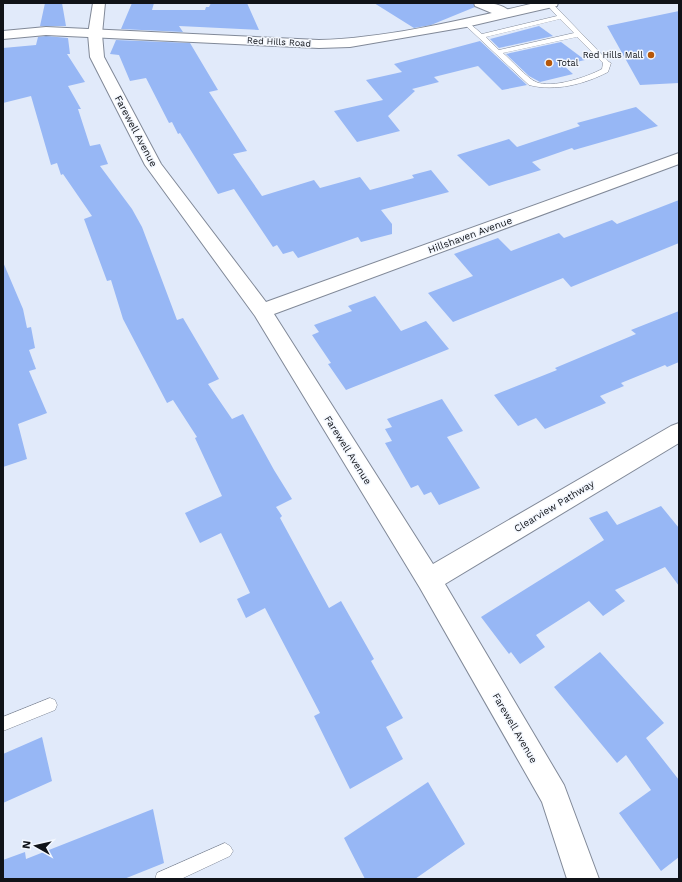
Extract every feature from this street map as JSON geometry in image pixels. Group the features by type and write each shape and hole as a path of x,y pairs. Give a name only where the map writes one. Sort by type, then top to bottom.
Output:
{"street":[{"name":"Farewell Avenue","path":"100,3 95,34 97,57 152,165 262,311 429,580 554,795 582,879"},
{"path":"480,3 504,13"},
{"name":"Red Hills Road","path":"3,35 46,31 319,44 350,43 466,23 550,3"},
{"name":"Hillshaven Avenue","path":"262,311 679,158"},
{"name":"Clearview Pathway","path":"429,580 679,432"}],"lane":[{"path":"466,23 532,83 542,86 552,86 597,75 605,70 607,63 550,3"},
{"path":"482,36 562,17"},
{"path":"498,52 580,34"},
{"path":"3,724 50,705"},
{"path":"163,879 225,851"}],"building":[{"path":"45,3 62,3 66,26 40,26"},
{"path":"132,3 154,3 152,10 205,10 211,3 247,3 259,30 179,26 183,32 121,29"},
{"path":"374,3 473,3 475,7 431,25 414,28"},
{"name":"Red Hills Mall","path":"679,11 679,83 640,85 607,26"},
{"path":"539,26 553,36 499,48 490,39"},
{"path":"46,36 68,38 70,54 67,54 85,82 68,86 81,109 78,109 90,146 100,144 108,164 100,166 132,209 142,227 177,320 183,318 219,379 208,384 232,419 243,414 292,499 276,507 282,516 280,518 329,608 341,601 374,659 371,661 403,718 386,727 403,759 350,789 314,716 320,713 265,608 246,618 237,599 250,593 221,533 200,543 185,513 222,496 195,438 197,437 173,400 167,403 123,319 111,280 107,281 84,219 92,216 63,174 61,175 57,163 51,165 31,96 3,103 3,48 36,45 38,37"},
{"path":"116,40 190,43 218,90 209,92 247,151 233,154 262,196 314,180 320,188 360,177 370,190 414,178 412,175 431,170 449,192 381,210 392,224 392,234 361,242 358,237 298,258 293,251 283,254 277,245 273,247 234,189 218,194 180,133 178,134 172,122 169,123 146,78 130,81 119,55 110,54"},
{"path":"480,41 527,85 502,90 478,66 434,77 439,82 412,89 415,91 388,116 400,131 357,142 334,111 383,100 366,80 402,72 394,64"},
{"name":"Total","path":"561,42 585,60 563,65 573,74 540,82 529,76 506,54"},
{"path":"636,107 658,126 574,150 572,148 532,162 541,170 489,186 457,155 509,139 517,147 580,126 577,123"},
{"path":"679,200 679,243 571,287 563,278 453,322 428,293 473,276 454,254 498,238 511,251 559,233 564,238 612,220 617,224"},
{"path":"3,262 23,309 27,328 31,327 35,348 29,350 36,369 29,371 47,413 18,424 27,459 3,467"},
{"path":"375,296 401,331 426,321 449,349 346,390 328,364 331,363 312,335 319,332 314,325 352,311 348,306"},
{"path":"679,311 679,362 667,367 665,365 621,383 624,386 600,396 606,403 545,429 536,418 518,426 494,395 557,370 555,368 636,334 631,330"},
{"path":"442,399 463,431 447,437 480,488 439,505 431,492 424,495 418,485 411,488 385,443 392,441 385,429 392,427 387,419"},
{"path":"661,506 679,528 679,586 665,567 615,590 625,601 603,616 589,601 536,635 545,647 520,664 511,652 509,654 481,617 604,540 589,518 607,511 617,525"},
{"path":"600,652 664,723 646,738 679,780 679,857 661,871 619,813 651,790 626,755 617,763 554,687"},
{"path":"42,737 52,781 3,803 3,754"},
{"path":"428,782 465,844 415,879 365,879 344,838"},
{"path":"153,809 164,863 124,879 3,879 3,860 25,852 26,859"}],"place":[{"name":"Red Hills Mall","path":"651,55"},
{"name":"Total","path":"549,63"}]}
